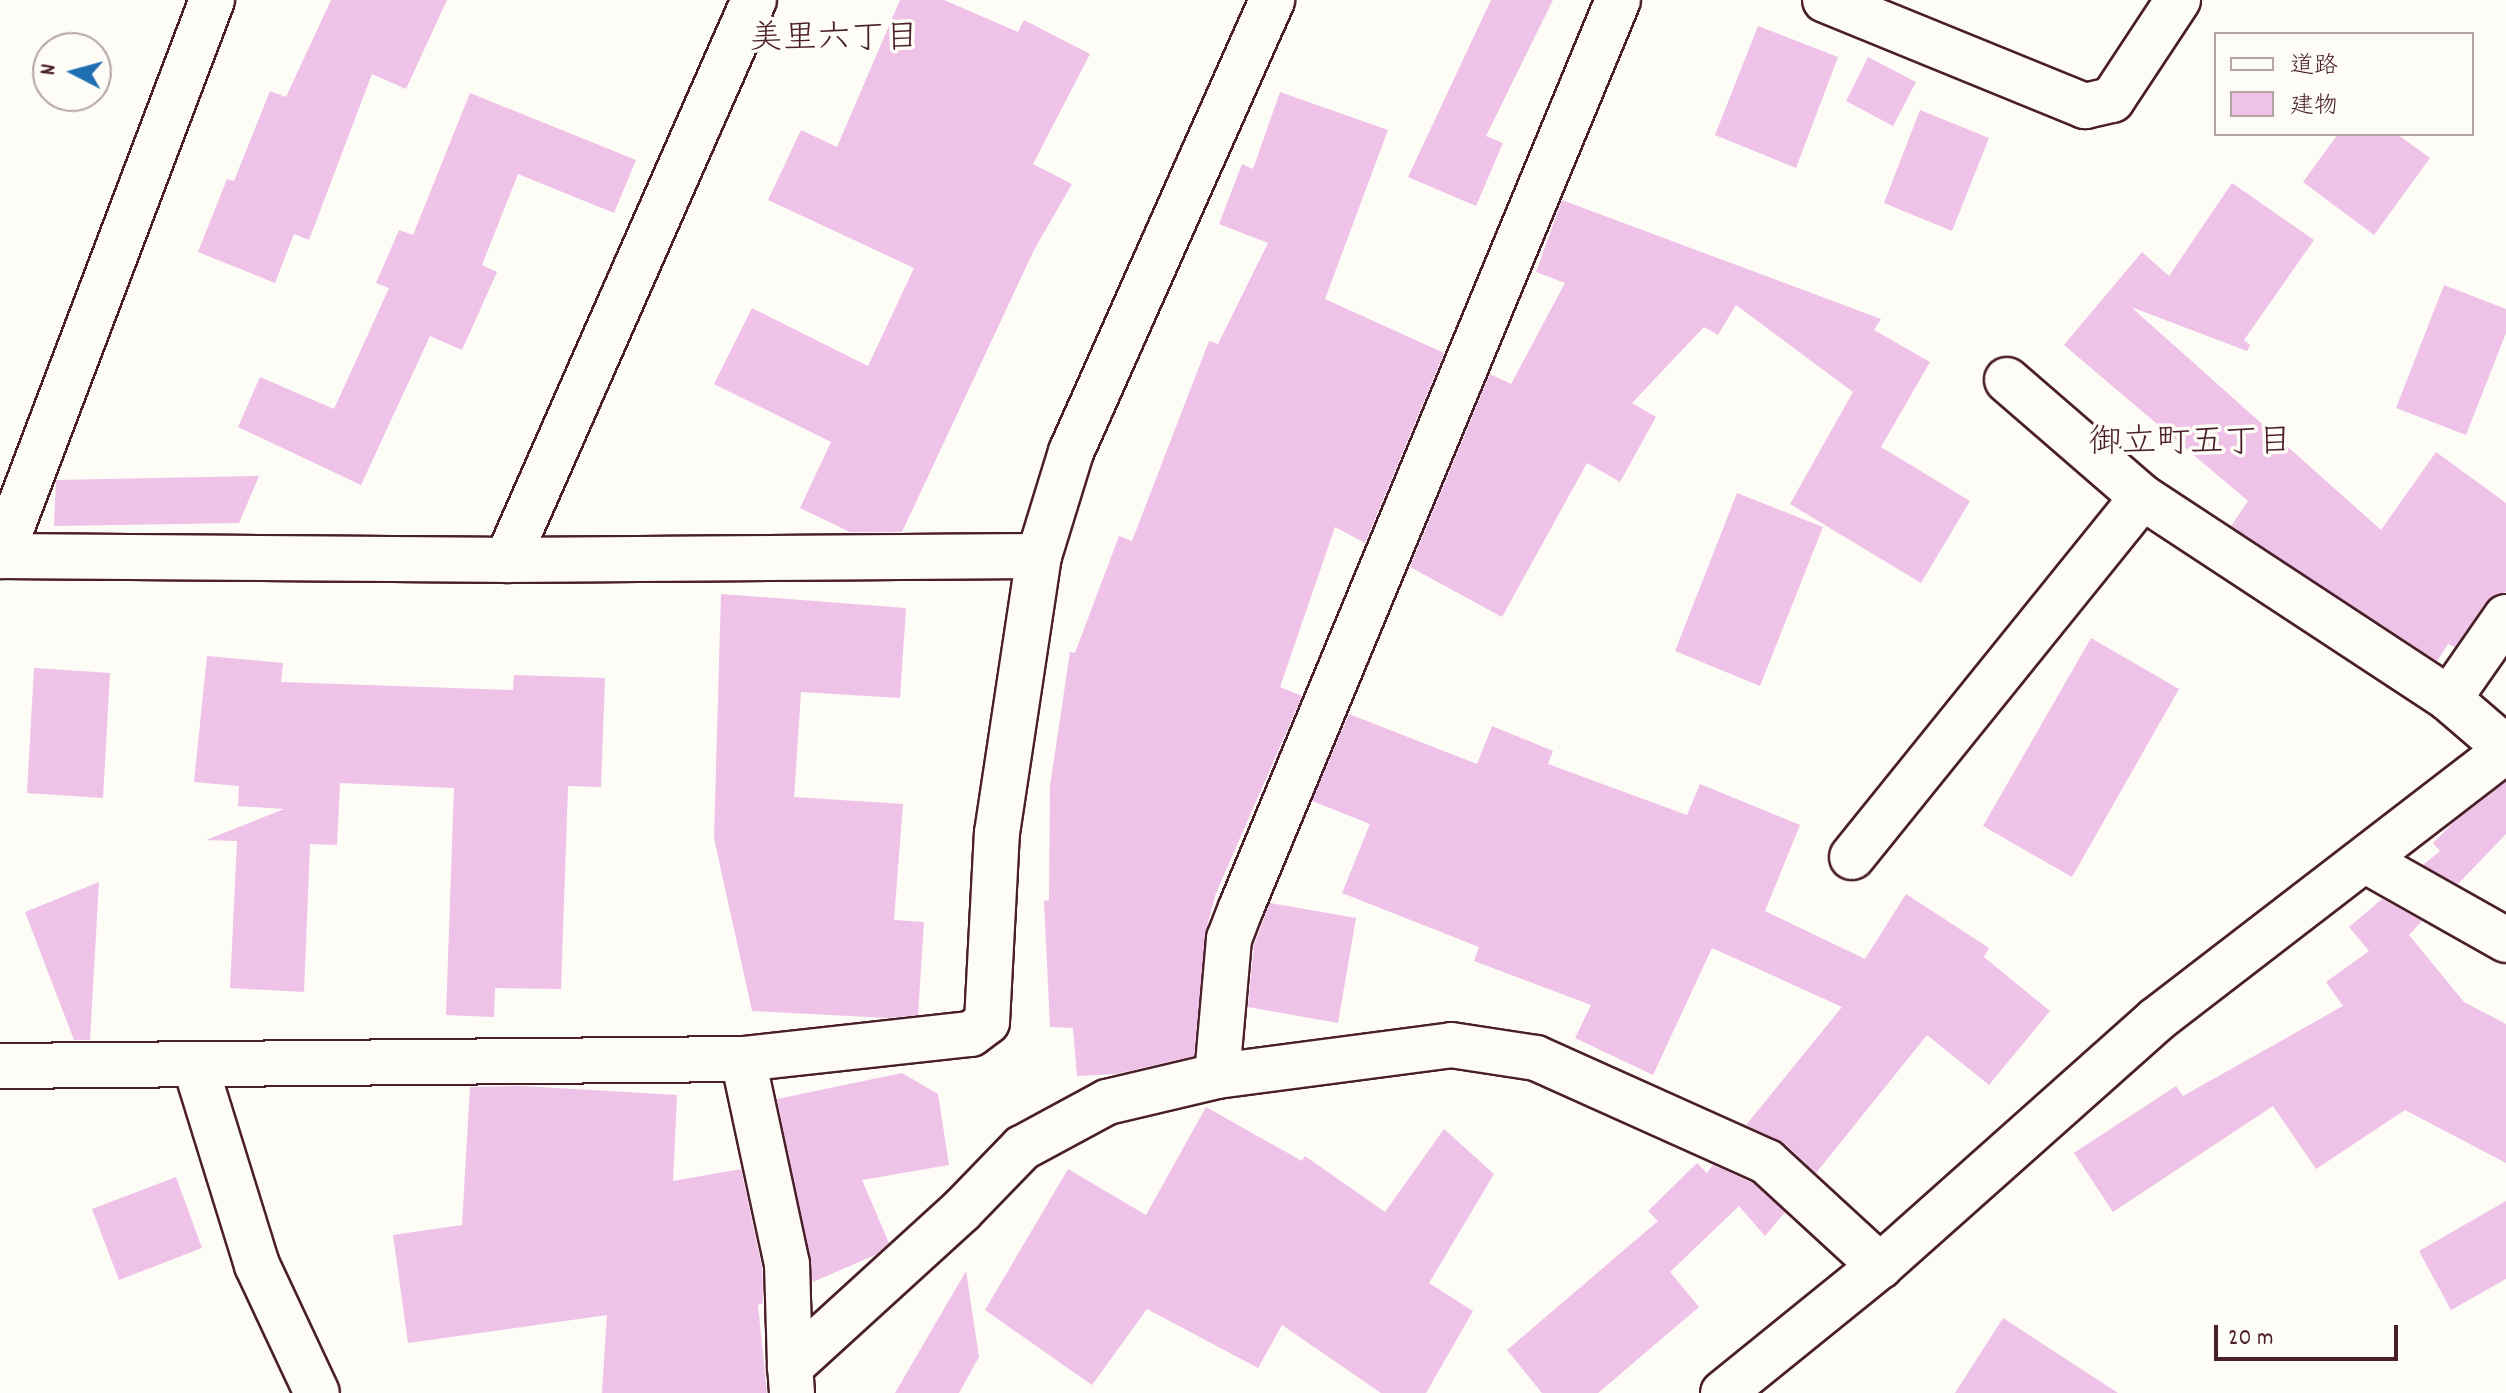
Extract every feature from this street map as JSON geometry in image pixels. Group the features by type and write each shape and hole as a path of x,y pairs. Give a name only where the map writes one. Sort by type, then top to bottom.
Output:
{"street":[{"path":"212,0 0,556 507,560 1039,556"},
{"path":"507,560 754,0"},
{"path":"0,1066 196,1068 743,1059 971,1034 987,1022 997,833 1039,556 1071,452 1272,0"},
{"path":"1217,1076 1229,939 1618,0"},
{"path":"1825,0 2085,106 2112,100 2178,0"},
{"path":"1723,1393 1880,1266 2156,1020 2366,861 2506,749 2449,699 2142,497 2007,380"},
{"path":"1852,857 2142,497"},
{"path":"2449,699 2506,617"},
{"path":"2366,861 2506,940"},
{"path":"791,1380 1022,1148 1107,1102 1217,1076 1451,1045 1536,1058 1767,1162 1880,1266"},
{"path":"743,1059 787,1264 791,1380"},
{"path":"196,1068 257,1265 317,1393"}],"building":[{"path":"331,0 447,0 406,89 372,74 309,240 294,234 275,283 198,252 227,179 234,181 270,91 286,97"},
{"path":"900,0 944,0 1018,32 1024,20 1090,54 1033,164 1072,184 1034,250 902,532 850,532 800,508 831,442 714,384 752,308 868,366 914,268 768,200 801,130 837,147"},
{"path":"1491,0 1553,0 1486,136 1503,143 1476,206 1408,177"},
{"path":"1758,26 1838,57 1796,168 1715,135"},
{"path":"1868,57 1916,82 1893,126 1846,101"},
{"path":"1280,92 1388,130 1325,299 1444,353 1365,543 1335,527 1280,687 1302,696 1216,893 1206,930 1194,1056 1116,1074 1077,1076 1073,1028 1050,1027 1044,900 1049,901 1050,786 1070,652 1075,653 1119,536 1132,541 1209,341 1218,344 1268,243 1219,224 1242,164 1253,169"},
{"path":"470,93 636,160 614,213 518,174 482,265 497,272 462,350 430,336 361,485 238,427 260,377 334,409 389,288 376,283 399,230 413,235"},
{"path":"1920,110 1989,138 1952,231 1884,203"},
{"path":"2337,136 2400,136 2430,158 2374,235 2303,182"},
{"path":"2232,183 2314,240 2244,340 2250,345 2247,351 2131,307 2381,530 2436,452 2506,503 2506,592 2486,602 2455,647 2448,644 2437,661 2231,526 2248,501 2064,345 2142,252 2169,276"},
{"path":"1562,200 1881,319 1874,330 1930,362 1881,447 1970,501 1921,583 1790,504 1853,392 1736,305 1718,335 1704,327 1632,403 1656,417 1620,482 1587,463 1502,617 1410,567 1490,374 1511,384 1565,283 1536,272"},
{"path":"2444,285 2506,309 2506,333 2466,435 2396,408"},
{"path":"259,476 239,523 54,526 56,480"},
{"path":"1737,493 1823,527 1760,686 1675,651"},
{"path":"721,594 906,608 900,698 801,692 794,797 903,804 894,920 924,922 918,1015 888,1018 752,1011 714,838"},
{"path":"2091,638 2179,689 2072,877 1983,826"},
{"path":"207,656 283,663 281,682 513,690 514,675 605,678 601,787 568,786 561,989 495,988 494,1017 446,1015 454,788 340,783 337,845 310,844 304,992 230,988 237,841 206,840 284,809 238,806 239,786 194,782"},
{"path":"34,668 110,673 103,798 27,793"},
{"path":"1349,714 1477,764 1492,726 1553,751 1548,764 1687,815 1700,784 1800,825 1765,911 1865,959 1906,894 1989,948 1984,957 2050,1011 1989,1085 1927,1035 1816,1173 1784,1143 1746,1125 1842,1007 1712,948 1653,1075 1575,1038 1591,1005 1474,961 1479,947 1342,893 1370,824 1312,801"},
{"path":"2506,782 2506,834 2458,884 2423,865 2440,851 2433,843 2454,822"},
{"path":"99,882 90,1040 74,1040 25,912"},
{"path":"2382,899 2422,921 2409,935 2464,1002 2506,1024 2506,1163 2405,1110 2316,1169 2273,1106 2113,1212 2074,1153 2176,1086 2183,1096 2343,1006 2326,982 2369,951 2349,927"},
{"path":"1270,903 1356,918 1338,1023 1248,1007 1254,945"},
{"path":"902,1073 938,1094 949,1165 862,1180 889,1243 875,1255 813,1282 777,1099"},
{"path":"522,1086 677,1095 673,1181 741,1169 762,1267 763,1303 758,1305 767,1393 602,1393 607,1315 408,1343 393,1235 462,1225 470,1087"},
{"path":"1206,1107 1302,1161 1305,1156 1385,1212 1444,1129 1494,1174 1429,1283 1473,1311 1426,1393 1381,1393 1282,1325 1258,1368 1147,1309 1092,1385 985,1310 1068,1169 1146,1215"},
{"path":"1697,1163 1707,1173 1713,1165 1753,1183 1785,1212 1765,1236 1739,1206 1670,1272 1699,1307 1598,1393 1542,1393 1507,1350 1658,1221 1648,1211"},
{"path":"176,1177 202,1248 119,1280 92,1209"},
{"path":"2506,1201 2506,1279 2451,1310 2419,1251"},
{"path":"966,1271 979,1357 959,1393 895,1393"},
{"path":"2003,1318 2118,1393 1955,1393"}],"district":[{"name":"美里六丁目","path":"834,41"},
{"name":"御立町五丁目","path":"2190,445"}]}
